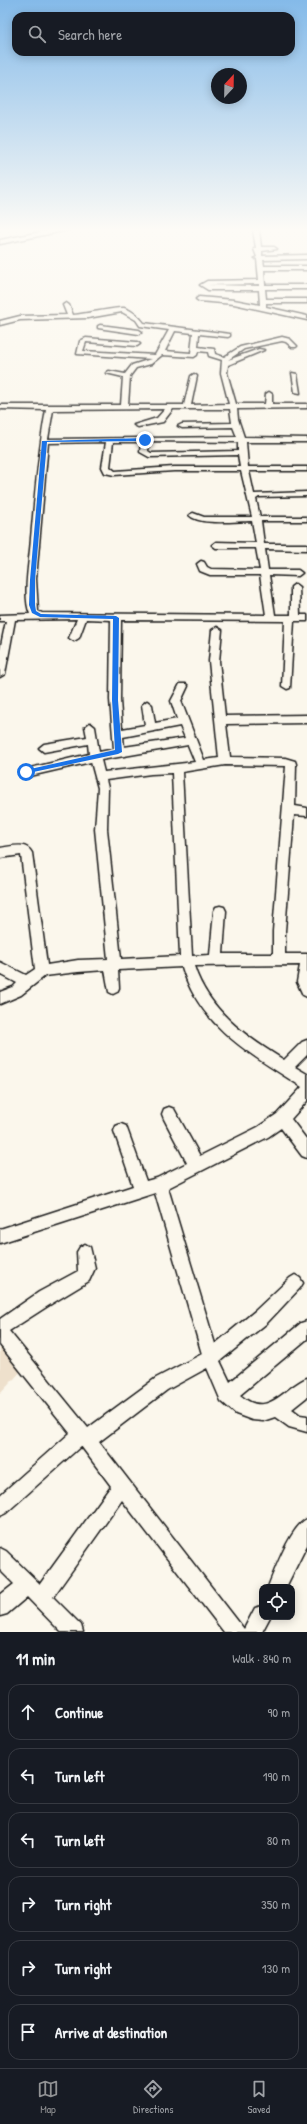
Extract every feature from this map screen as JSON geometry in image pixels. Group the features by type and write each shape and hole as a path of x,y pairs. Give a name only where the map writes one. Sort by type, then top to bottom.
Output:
{"street":[{"path":"67,306 71,316"},
{"path":"119,306 138,319 142,325 228,335"},
{"path":"265,306 278,312 307,318"},
{"path":"278,306 278,312"},
{"path":"293,306 295,316"},
{"path":"0,323 20,318 71,316 108,310 123,310"},
{"path":"125,321 138,319"},
{"path":"124,407 127,376 134,366 139,332 142,325"},
{"path":"100,327 139,332"},
{"path":"134,366 144,365 159,355 173,329"},
{"path":"137,344 84,340 79,353 136,356 192,356 194,354 196,331"},
{"path":"254,336 263,343"},
{"path":"271,617 254,495 248,469 242,453 242,441 233,413 233,406 224,374 225,361 239,349 263,343 284,339 294,346"},
{"path":"194,348 212,350 211,355 225,361 232,362 253,352 268,349"},
{"path":"109,373 127,376"},
{"path":"294,374 297,389 307,387"},
{"path":"187,407 194,376"},
{"path":"268,394 268,407"},
{"path":"0,407 307,406"},
{"path":"138,425 160,420 171,407"},
{"path":"35,614 32,598 32,580 44,441 50,408"},
{"path":"182,426 237,425"},
{"path":"110,440 106,467 108,471 114,473 174,469 307,469"},
{"path":"145,440 144,452 149,454 242,453"},
{"path":"44,441 307,440"},
{"path":"254,495 307,494"},
{"path":"193,515 197,518 204,519 307,519"},
{"path":"216,545 307,547"},
{"path":"201,564 203,569 210,572 264,574 298,573"},
{"path":"287,686 295,587"},
{"path":"0,618 11,618 35,614 116,618 307,618"},
{"path":"74,638 76,630 84,617"},
{"path":"0,674 11,618"},
{"path":"116,618 115,664 118,752"},
{"path":"217,630 214,661 225,761"},
{"path":"183,686 176,701 190,741 201,765"},
{"path":"147,705 147,714 151,729"},
{"path":"221,720 307,719"},
{"path":"117,734 183,722"},
{"path":"90,727 95,757 102,777 103,788 101,829 114,988"},
{"path":"44,748 91,740"},
{"path":"26,772 118,752 190,741"},
{"path":"102,777 151,770 177,769 225,761 242,760 290,764 292,768 279,931 279,959"},
{"path":"177,769 186,961 196,990 213,1013 256,1049 307,1082"},
{"path":"289,810 307,812"},
{"path":"0,853 21,850 26,853 42,971"},
{"path":"216,960 220,911"},
{"path":"0,998 17,991 42,971 113,964 216,960 307,958 303,982 307,991"},
{"path":"0,968 27,982"},
{"path":"284,1068 307,1046"},
{"path":"0,1236 160,1184 236,1147 282,1119 307,1091"},
{"path":"169,1114 197,1166"},
{"path":"282,1119 307,1151"},
{"path":"121,1131 141,1189"},
{"path":"160,1184 211,1358 227,1395 243,1408 262,1413 278,1408 307,1386"},
{"path":"0,1328 45,1298 84,1276 87,1268 85,1252"},
{"path":"0,1507 84,1437 151,1390 187,1368 211,1358 261,1317 295,1283"},
{"path":"227,1395 307,1329"},
{"path":"0,1332 236,1632"},
{"path":"278,1408 293,1420 307,1424"},
{"path":"41,1598 122,1486"},
{"path":"278,1584 295,1548 307,1528"},
{"path":"0,1557 74,1632"},
{"path":"0,1607 27,1584"},
{"path":"252,1632 259,1620"}],"shaded area":[{"path":"0,1343 23,1369 0,1394"}],"route":[{"path":"26,772 118,752 116,743 117,734 115,700 116,618 40,616 34,612 32,605 32,580 44,441 145,440"}]}
